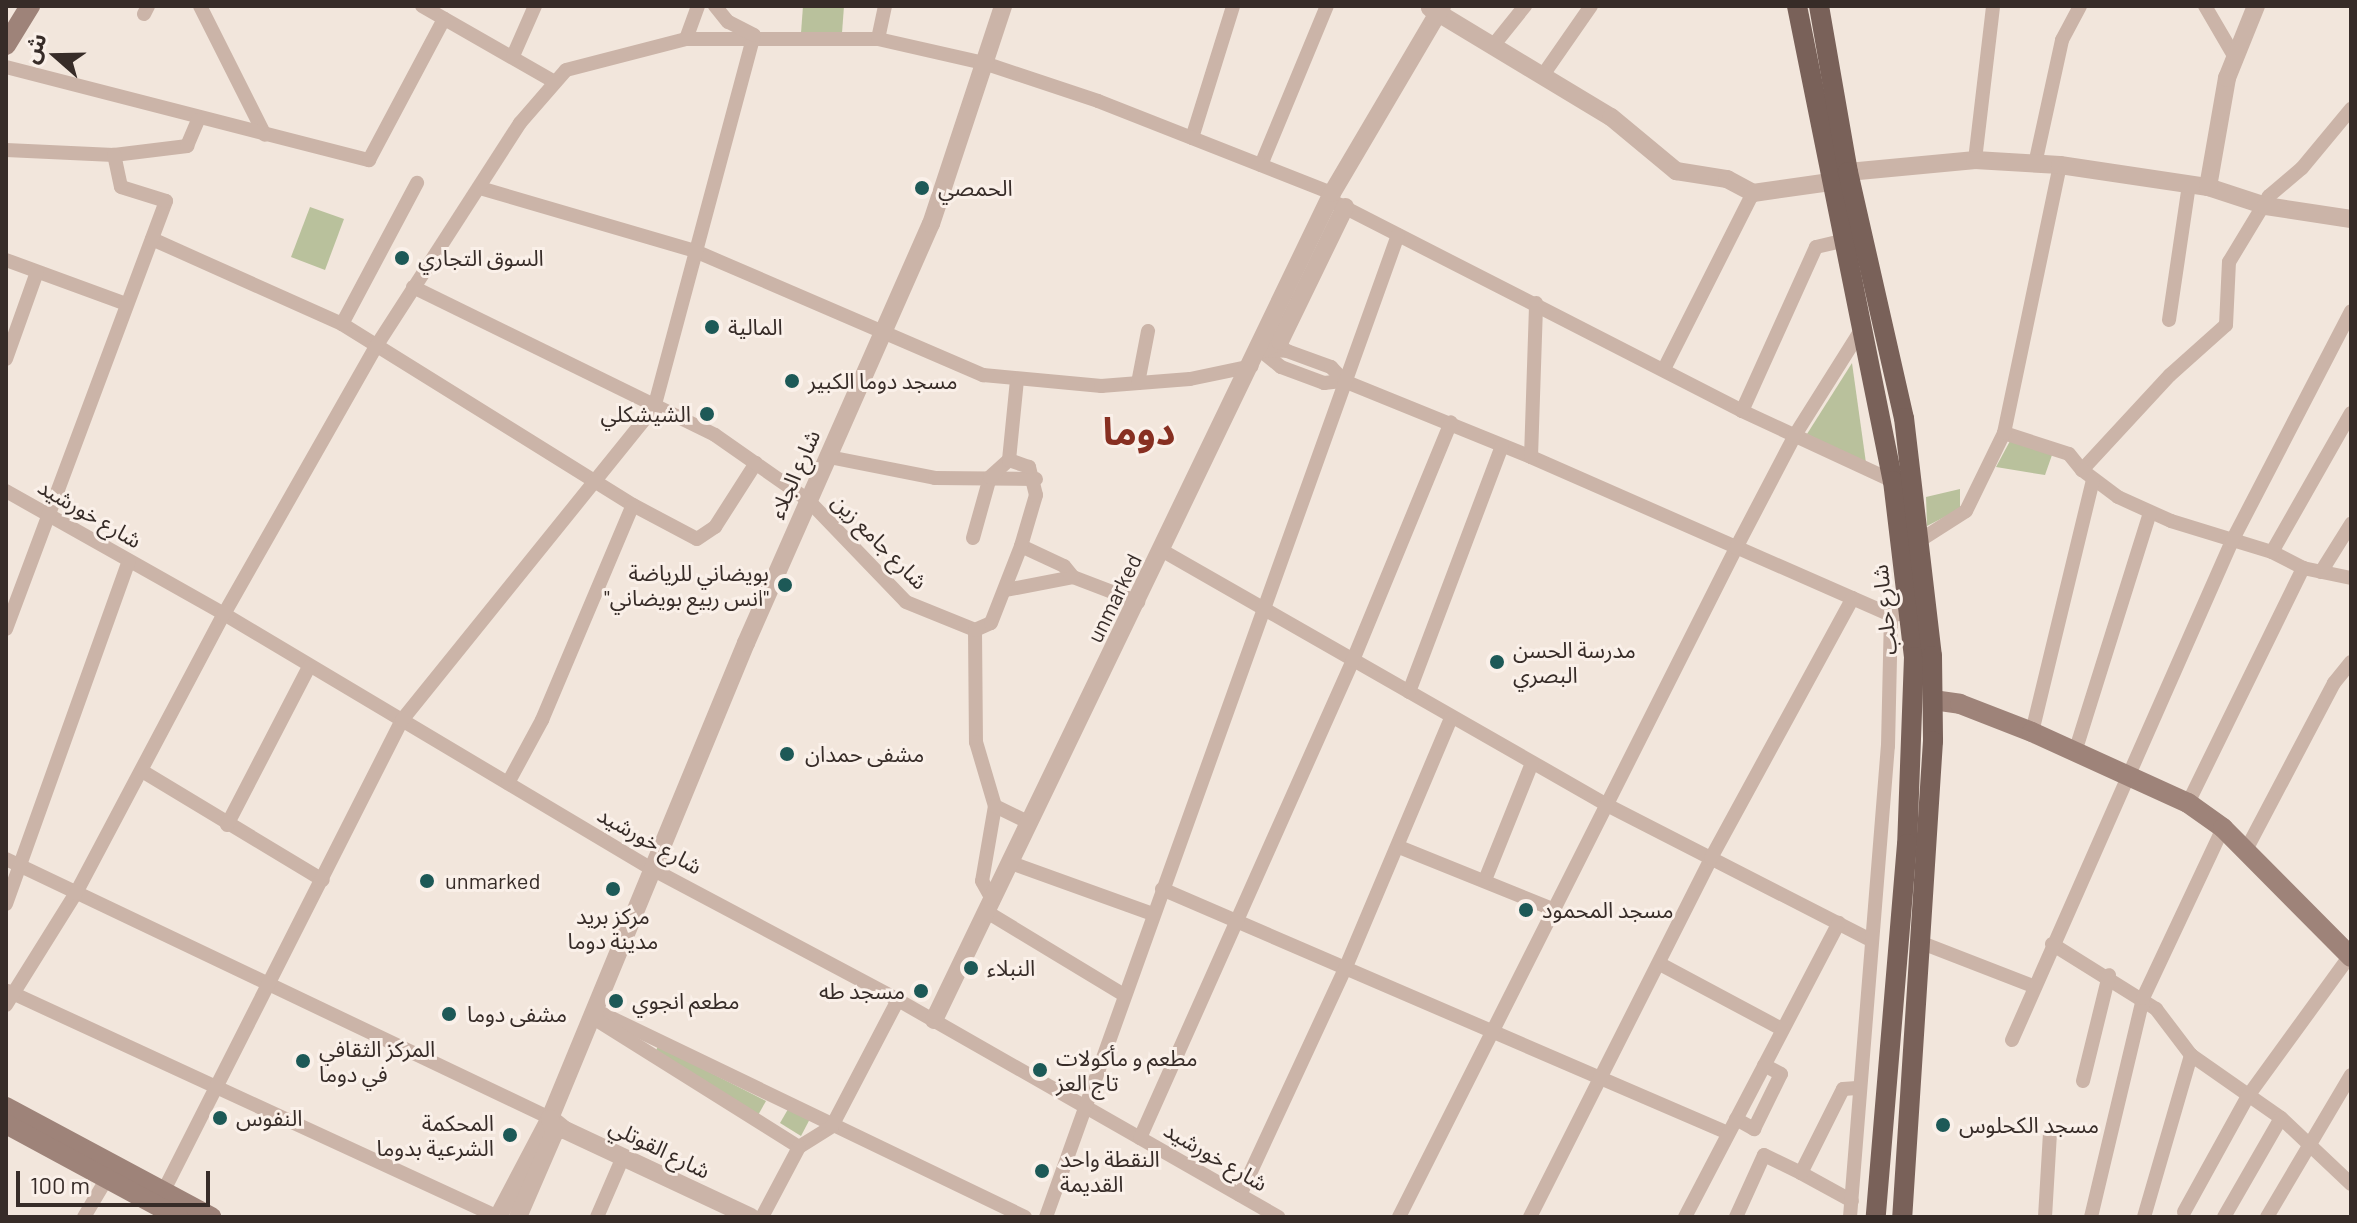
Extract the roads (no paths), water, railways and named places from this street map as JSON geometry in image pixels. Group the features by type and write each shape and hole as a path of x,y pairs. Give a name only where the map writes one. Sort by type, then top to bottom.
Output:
{"main road":[{"path":"6,45 30,6"},
{"name":"شارع حلب","path":"1797,6 1830,182 1893,481 1909,613 1924,700 1922,943 1902,1217"},
{"name":"شارع حلب","path":"1819,6 1848,172 1904,418 1922,539 1909,613"},
{"path":"1924,700 1969,706 2188,803 2223,828 2351,956"},
{"name":"شارع حلب","path":"1876,1217 1924,700"},
{"path":"6,1107 159,1199 178,1217"},
{"path":"6,1124 106,1180 211,1217"}],"street":[{"path":"200,6 265,135"},
{"path":"423,6 553,81"},
{"path":"513,56 535,6"},
{"path":"686,39 698,6"},
{"path":"715,6 728,22 754,35"},
{"path":"878,39 885,6"},
{"name":"شارع الجلاء","path":"550,1118 808,500 931,224 1003,6"},
{"path":"1192,138 1233,6"},
{"path":"1261,165 1327,6"},
{"path":"1492,47 1525,6"},
{"path":"1543,75 1591,6"},
{"path":"1975,160 1993,6"},
{"path":"2035,164 2062,40 2080,6"},
{"path":"2205,6 2233,54"},
{"path":"2169,320 2233,54 2256,6"},
{"path":"1436,8 1492,47 1611,117 1676,171 1727,179 1753,193 1830,182 1848,172 1975,160 2060,165 2199,186 2266,206 2351,219"},
{"name":"unmarked","path":"934,1020 1256,358 1436,8"},
{"path":"6,67 198,120 369,160 444,19"},
{"path":"159,1199 402,720 654,408 754,35"},
{"path":"550,1118 498,1217 218,1086 8,996 76,893 224,614 375,348 553,81 566,70 686,39 754,35 878,39 984,63 1261,165 1336,200 1398,235 1742,411 1893,481"},
{"path":"2032,732 2088,475 2170,375 2226,325 2229,262 2266,206 2269,196 2302,168 2351,109"},
{"path":"6,150 114,155 187,146 198,120"},
{"path":"6,629 166,201 121,187 114,155"},
{"path":"1922,539 1966,511 2004,433 2060,165"},
{"path":"342,324 417,183"},
{"path":"480,188 695,251 883,329 983,375 1017,380 1138,383 1287,351 1331,367 1344,381 1451,422 1853,598 1909,613 1888,746 1869,939 1850,1217"},
{"path":"1664,369 1753,193"},
{"path":"1046,1217 1398,235"},
{"path":"152,239 342,324 375,348 598,480 633,505 697,539 715,527 756,463"},
{"path":"1742,411 1816,247 1842,241"},
{"path":"6,260 126,304"},
{"path":"6,359 37,272"},
{"name":"شارع جامع زين","path":"413,287 654,408 715,435 808,500 906,602 975,630"},
{"path":"1531,457 1536,303"},
{"path":"2012,1040 2033,986 2129,778 2232,541 2351,311"},
{"path":"1399,1217 1736,548 1795,435 1861,330"},
{"path":"1138,383 1148,331"},
{"path":"973,538 990,477 1009,460 1017,380"},
{"path":"2272,552 2351,413"},
{"path":"1140,1138 1353,660 1451,422"},
{"path":"2004,433 2069,454 2088,475 2150,512 2272,552 2303,568 2351,578"},
{"path":"1409,692 1502,446"},
{"path":"829,457 935,478 1036,479"},
{"path":"1009,460 1029,467 1036,479 1021,546 1006,590 991,623 975,630 979,636 976,742 995,806 982,881 990,906 1124,995"},
{"name":"شارع خورشيد","path":"6,491 224,614 652,869 934,1020 1278,1217"},
{"path":"508,783 542,720 633,505"},
{"path":"2075,752 2150,512"},
{"path":"2321,572 2351,524"},
{"path":"1021,546 1064,566 1073,577 1138,602"},
{"path":"1163,551 1607,805 1869,939"},
{"path":"6,904 129,561"},
{"path":"2188,803 2303,568"},
{"path":"1006,590 1073,577"},
{"path":"1530,1217 1711,858 1853,598"},
{"path":"2246,850 2334,683 2351,662"},
{"path":"227,825 309,667"},
{"path":"1240,1195 1399,847 1451,718"},
{"path":"1485,880 1532,763"},
{"path":"142,771 227,825 323,880"},
{"path":"995,806 1030,823"},
{"path":"2091,1217 2143,998 2223,828"},
{"path":"1399,847 1555,910"},
{"path":"6,859 267,987 550,1118"},
{"path":"1011,863 1153,914"},
{"path":"1162,889 1728,1133"},
{"path":"1687,1216 1780,1028 1839,923"},
{"path":"1922,943 2033,986"},
{"path":"2052,944 2109,975 2143,998 2171,1024 2191,1055 2281,1118 2350,1182"},
{"path":"2184,1212 2248,1096 2351,956"},
{"path":"1660,964 1780,1028"},
{"path":"2083,1081 2109,975"},
{"path":"762,1217 799,1147 832,1126 898,1000"},
{"path":"595,1015 1025,1217"},
{"path":"595,1015 799,1147"},
{"path":"2144,1217 2191,1055"},
{"path":"2267,1217 2308,1142 2351,1075"},
{"path":"1801,1173 1843,1089 1857,1088"},
{"path":"518,1217 554,1134 550,1118"},
{"name":"شارع القوتلي","path":"550,1118 623,1157 751,1217"},
{"path":"2224,1217 2281,1118"},
{"path":"2045,1217 2050,1134"},
{"path":"1736,1217 1764,1155 1852,1201"},
{"path":"597,1217 623,1157"},
{"path":"84,1217 106,1180"}],"place":[{"name":"الحمصي","path":"922,188"},
{"name":"السوق التجاري","path":"402,258"},
{"name":"المالية","path":"712,327"},
{"name":"مسجد دوما الكبير","path":"792,381"},
{"name":"الشيشكلي","path":"707,414"},
{"name":"بويضاني للرياضة \"انس ربيع بويضاني\"","path":"785,585"},
{"name":"مدرسة الحسن البصري","path":"1497,662"},
{"name":"مشفى حمدان","path":"787,754"},
{"name":"unmarked","path":"427,881"},
{"name":"مركز بريد مدينة دوما","path":"613,889"},
{"name":"مسجد المحمود","path":"1526,910"},
{"name":"النبلاء","path":"971,968"},
{"name":"مسجد طه","path":"921,991"},
{"name":"مطعم انجوي","path":"616,1001"},
{"name":"مشفى دوما","path":"449,1014"},
{"name":"المركز الثقافي في دوما","path":"303,1061"},
{"name":"مطعم و مأكولات تاج العز","path":"1040,1070"},
{"name":"النفوس","path":"220,1118"},
{"name":"مسجد الكحلوس","path":"1943,1125"},
{"name":"المحكمة الشرعية بدوما","path":"510,1135"},
{"name":"النقطة واحد القديمة","path":"1042,1171"}],"district":[{"name":"دوما","path":"1139,431"}]}
